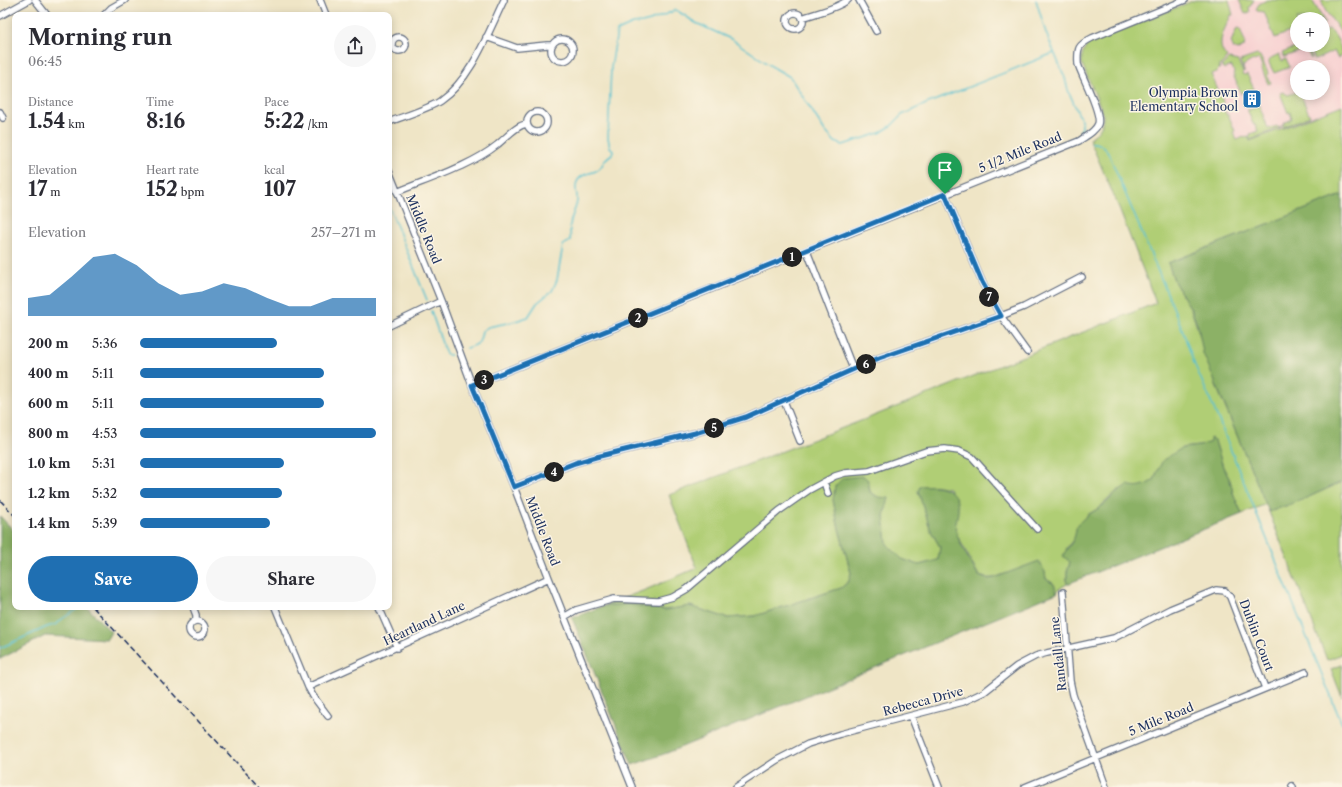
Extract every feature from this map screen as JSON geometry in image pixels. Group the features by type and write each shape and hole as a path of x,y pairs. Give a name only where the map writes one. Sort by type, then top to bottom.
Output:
{"street":[{"path":"0,16 29,0"},
{"path":"35,0 44,12"},
{"path":"107,12 125,0"},
{"path":"320,0 325,12"},
{"path":"392,121 439,102 454,90 471,67 504,0"},
{"path":"802,18 813,13 831,10 848,0"},
{"path":"859,0 876,31"},
{"name":"5 1/2 Mile Road","path":"472,385 1079,141 1093,131 1099,119 1097,110 1078,64 1077,56 1079,47 1084,42 1092,38 1185,0"},
{"path":"486,37 517,48 552,45 557,40 564,39 568,40 573,46 573,54 565,61 555,59 551,52 552,45"},
{"path":"0,112 3,118"},
{"path":"397,192 473,160 496,146 520,126 527,124"},
{"name":"Middle Road","path":"392,179 441,301 472,385 514,487 632,787"},
{"path":"945,194 982,282 1001,316 1027,352"},
{"path":"806,251 853,369"},
{"path":"514,487 575,463 719,426 746,417 853,369 912,346 1024,307 1082,277"},
{"path":"392,325 441,301"},
{"path":"784,401 800,441"},
{"path":"564,617 576,610 614,599 658,602 672,598 686,589 779,511 809,490 845,473 869,470 926,451 945,449 959,451 972,457 1037,529"},
{"path":"824,482 828,494"},
{"name":"Heartland Lane","path":"308,688 549,578"},
{"name":"Rebecca Drive","path":"736,787 777,760 808,744 834,735 969,700 984,692 1026,661 1047,653 1114,638 1170,609 1216,590 1226,589"},
{"name":"Dublin Court","path":"1226,589 1265,688"},
{"name":"Randall Lane","path":"1063,592 1070,680 1073,695 1106,787"},
{"path":"194,610 196,621"},
{"path":"276,610 308,688 328,716"},
{"path":"380,610 398,648"},
{"name":"5 Mile Road","path":"1025,787 1306,672"},
{"path":"911,716 939,787"}],"shaded area":[{"path":"1195,0 1342,0 1342,163 1089,138 1100,130 1103,122 1103,113 1082,64 1083,50 1089,43"}],"green space":[{"path":"1195,0 1229,0 1233,15 1231,15 1226,26 1221,42 1223,52 1227,57 1219,66 1220,69 1211,74 1224,104 1222,105 1226,114 1228,114 1235,131 1233,132 1237,140 1248,137 1250,141 1342,105 1342,195 1168,263 1175,283 1191,309 1217,388 1266,504 1242,514 1233,493 1230,480 1223,467 1215,441 1211,438 1211,442 1200,446 1182,448 1157,472 1154,480 1145,486 1118,490 1099,508 1087,515 1077,526 1075,537 1066,549 1070,562 1067,572 1067,584 1059,589 1057,593 1054,584 1046,579 1045,572 1013,572 993,578 979,576 956,533 955,524 958,507 949,488 940,486 933,485 918,491 931,531 940,547 938,560 919,565 902,559 887,544 884,516 878,497 870,492 868,480 833,500 851,573 849,581 841,588 755,616 727,618 690,606 665,610 628,604 603,606 697,568 669,495 871,417 1156,303 1116,201 1089,138 1100,128 1103,113 1082,64 1082,55 1089,43"},
{"path":"1239,0 1254,0 1249,8 1250,12 1245,14"},
{"path":"1267,0 1312,0 1319,12 1290,12 1290,32 1275,38 1264,12 1257,11 1256,9 1259,4"},
{"path":"1321,0 1342,0 1342,34 1330,17 1330,12 1326,12"},
{"path":"1237,28 1240,29 1245,42 1244,47 1238,50 1234,49 1231,42"},
{"path":"1331,30 1339,42 1342,56 1338,59 1334,51 1315,60 1312,52 1330,52"},
{"path":"1290,50 1290,52 1298,52 1284,57 1282,53"},
{"path":"1308,52 1310,52 1311,59"},
{"path":"1279,54 1282,61 1286,59 1290,67 1274,73 1269,63 1269,59"},
{"path":"1257,55 1260,56 1271,83 1268,84 1259,59 1253,60 1243,66 1244,72 1240,61"},
{"path":"1229,59 1238,61 1244,75 1247,74 1254,89 1241,94 1233,74 1232,66 1224,69 1221,66 1224,65"},
{"path":"1283,92 1288,95 1290,94 1290,100 1303,100 1310,116 1283,127 1282,125 1284,123 1292,119 1280,93"},
{"path":"1259,104 1268,129 1277,126 1281,127 1250,140 1250,134 1258,131 1255,124 1253,124 1247,109 1249,110 1258,106"},
{"path":"1342,195 1342,482 1302,500 1269,512 1203,353 1198,327 1191,309 1175,283 1168,263"},
{"path":"1210,438 1215,441 1223,467 1230,480 1233,493 1242,514 1067,584 1067,572 1070,562 1063,556 1074,538 1077,526 1082,520 1124,487 1128,485 1135,487 1142,486 1154,480 1163,460 1182,448 1200,446 1210,442"},
{"path":"863,476 868,480 870,492 878,497 889,498 884,516 887,544 902,559 919,565 938,560 940,547 931,531 918,491 920,486 939,486 949,490 956,500 958,510 956,531 969,560 979,576 987,579 994,578 1039,561 1045,572 1046,579 1054,584 1057,593 667,753 632,765 572,618 603,606 628,604 665,610 690,606 727,618 755,616 841,588 849,581 851,573 833,500 835,486 843,478"},
{"path":"1342,482 1342,654 1327,660 1269,512 1302,500"},
{"path":"0,516 12,529 12,610 90,610 111,632 107,639 45,636 0,659"},
{"path":"1342,665 1342,697 1331,669"}],"waterway":[{"path":"1036,0 1046,33 1082,122 1082,128 1080,131"},
{"path":"467,348 478,343 482,331 488,327 528,317 537,303 552,291 557,280 563,245 570,241 570,225 577,201 576,188 578,180 583,175 598,170 605,160 612,154 613,150 610,147 608,138 611,68 617,31 633,24 650,21 676,10 696,23 733,40 790,77 825,131 835,142 843,145 880,133 891,126 902,115 926,104 1054,53"},
{"path":"1091,143 1101,145 1108,152 1181,326 1194,363 1215,411 1342,724"},
{"path":"392,214 427,300"},
{"path":"431,311 445,352 448,355 451,355"},
{"path":"0,648 57,624 76,610"}],"railway":[{"path":"0,500 12,513"},
{"path":"96,610 259,787"}],"place":[{"name":"Olympia Brown Elementary School","path":"1252,99"}],"route":[{"path":"945,194 973,263 990,299 1001,316 879,358 835,376 784,401 746,417 695,433 575,463 514,487 472,385 945,194"}]}
